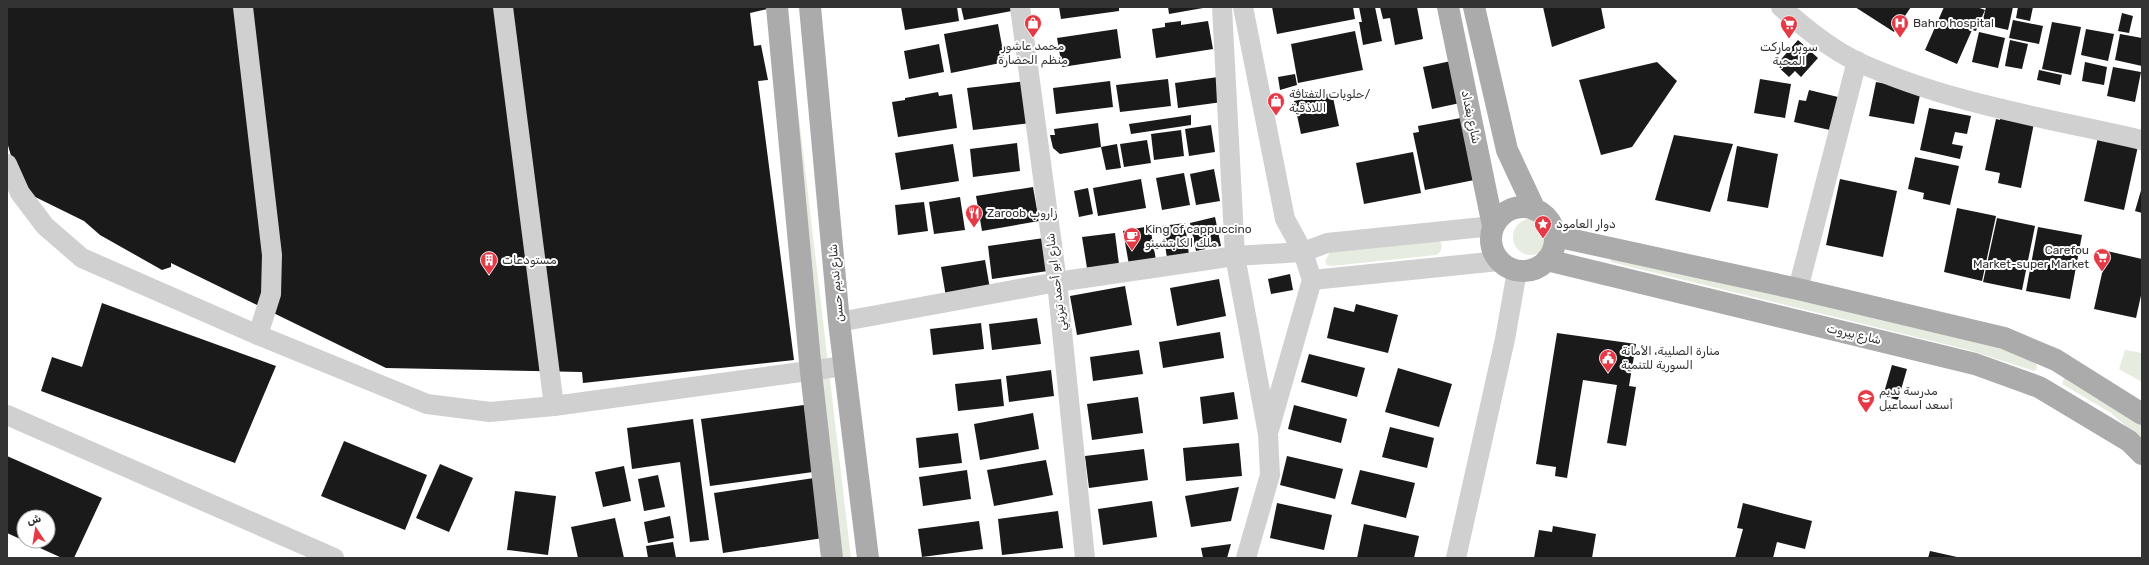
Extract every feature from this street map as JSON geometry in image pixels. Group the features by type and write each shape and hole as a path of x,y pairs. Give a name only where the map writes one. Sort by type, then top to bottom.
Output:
{"main road":[{"path":"777,7 811,372 832,558"},
{"name":"شارع نديم حسن","path":"810,7 839,322 868,558"},
{"name":"شارع بغداد","path":"1448,7 1493,226"},
{"path":"1474,7 1507,150 1535,210"},
{"path":"1526,207 1535,210 1549,220 1555,236 1552,253 1547,260 1533,270 1508,266 1491,245 1493,226 1506,212 1526,207"},
{"path":"1555,236 1798,289 2004,338 2056,360 2142,414"},
{"name":"شارع بيروت","path":"1547,260 1923,350 1974,364 2039,387 2129,441 2142,454"},
{"path":"2039,387 2056,360"}],"street":[{"path":"243,7 272,255 271,294 258,335"},
{"path":"503,7 554,406"},
{"name":"شارع ابو أحمد تيزيني","path":"1020,7 1057,282 1085,558"},
{"path":"1222,7 1235,256 1268,434 1270,475 1246,558"},
{"path":"1243,7 1285,219 1303,252 1312,280 1268,434"},
{"path":"1781,7 1831,45 1857,61 1908,82 1978,103 2142,140"},
{"path":"1798,289 1857,61"},
{"path":"7,164 20,193 45,226 82,258 258,335 427,404 490,412 554,406 811,372 844,366"},
{"path":"839,322 1057,282 1235,256 1303,252 1327,243 1493,226"},
{"path":"1312,280 1508,266 1505,339 1456,558"},
{"path":"7,415 334,558"}],"shaded area":[{"path":"776,7 786,7 851,558 841,558"},
{"path":"1535,219 1544,224 1548,230 1548,244 1544,250 1535,255 1527,255 1518,250 1514,244 1513,233 1518,224 1524,220"},
{"path":"1440,241 1442,246 1440,252 1436,255 1332,266 1327,265 1325,261 1330,252"},
{"path":"1610,257 1979,341 2033,360 2036,362 2037,369 2034,371 1969,350 1611,262"},
{"path":"2125,350 2142,353 2142,382 2119,369"},
{"path":"2065,375 2099,395 2142,426 2142,440 2111,413 2062,384"}],"building":[{"name":"مستودعات","path":"7,7 772,7 750,13 754,46 761,45 768,80 758,81 794,360 583,383 582,372 386,368 171,263 171,267 162,270 100,235 84,221 21,190 7,142"},
{"path":"901,7 957,7 959,21 905,30"},
{"path":"961,7 1017,7 1017,10 964,20"},
{"path":"1059,7 1119,7 1119,11 1061,19"},
{"path":"1168,7 1203,7 1203,8 1169,14"},
{"path":"1272,7 1353,7 1355,19 1277,34"},
{"path":"1359,7 1375,7 1382,41 1363,45 1359,22 1362,22"},
{"path":"1380,7 1417,7 1423,39 1395,45 1390,18 1383,19"},
{"path":"1543,7 1601,7 1605,28 1552,47"},
{"path":"1855,7 1911,7 1894,32"},
{"path":"1944,7 1977,7 1985,10 1976,31 1972,30 1957,64 1925,50"},
{"path":"1986,7 2013,7 2008,30 1982,24"},
{"path":"2018,7 2033,7 2030,21 2016,18"},
{"path":"2122,13 2133,16 2129,33 2118,31"},
{"path":"2013,20 2043,26 2039,44 2009,38"},
{"path":"1181,21 1181,25 1208,21 1213,49 1156,58 1152,29 1165,27 1165,23"},
{"path":"2052,22 2081,27 2071,75 2042,69"},
{"path":"998,24 1005,62 951,73 944,34"},
{"path":"1117,29 1121,58 1062,67 1057,38"},
{"path":"2086,29 2114,34 2108,61 2081,55"},
{"path":"1355,31 1363,70 1298,83 1291,44"},
{"path":"1979,32 2005,38 1998,68 1972,62"},
{"path":"2120,34 2142,38 2142,66 2115,60"},
{"path":"1798,40 1818,58 1801,77 1795,71 1789,77 1776,65"},
{"path":"2010,40 2028,44 2022,69 2005,66"},
{"path":"939,44 944,72 909,79 904,51"},
{"path":"1451,61 1460,103 1432,109 1423,67"},
{"path":"1657,62 1677,81 1632,147 1601,155 1579,80"},
{"path":"2085,62 2107,67 2104,85 2082,81"},
{"path":"2113,67 2141,72 2135,102 2107,96"},
{"path":"2039,70 2062,75 2060,85 2037,80"},
{"path":"1295,74 1297,85 1280,90 1278,77"},
{"path":"1218,77 1222,102 1178,108 1175,83"},
{"path":"1168,79 1171,106 1120,112 1116,85"},
{"path":"1760,79 1791,84 1785,118 1754,113"},
{"path":"1026,81 1031,123 973,130 967,88"},
{"path":"1110,81 1113,107 1056,114 1053,88"},
{"path":"1876,82 1921,90 1914,124 1869,116"},
{"path":"1809,90 1838,97 1830,130 1794,122 1799,100 1806,101"},
{"path":"938,92 939,96 952,94 957,128 898,137 892,102"},
{"path":"1332,93 1339,126 1301,134 1294,101"},
{"path":"1929,108 1971,116 1967,134 1955,132 1952,144 1963,146 1960,159 1920,150"},
{"path":"2002,111 2035,118 2021,188 1998,183 2000,173 1985,170 1996,119 2000,120"},
{"path":"1191,115 1191,125 1131,134 1129,124"},
{"path":"1466,117 1479,179 1425,190 1413,133 1419,132 1418,126"},
{"path":"1098,123 1101,147 1060,154 1053,148 1050,135 1055,135 1054,129"},
{"path":"1211,125 1215,152 1189,156 1185,129"},
{"path":"1181,130 1184,156 1154,160 1151,134"},
{"path":"1674,135 1733,144 1710,212 1655,200"},
{"path":"2098,137 2138,146 2124,210 2084,201"},
{"path":"1147,140 1151,163 1124,167 1120,144"},
{"path":"1017,143 1020,171 973,177 970,149"},
{"path":"953,144 959,181 901,190 895,153"},
{"path":"1117,144 1121,168 1106,170 1101,147"},
{"path":"1737,146 1778,154 1768,208 1727,201"},
{"path":"1413,152 1421,193 1364,204 1356,163"},
{"path":"1915,157 1959,166 1950,205 1923,199 1924,193 1908,189"},
{"path":"1214,169 1220,201 1196,205 1190,174"},
{"path":"1184,173 1190,205 1162,210 1156,178"},
{"path":"1141,179 1146,208 1098,216 1093,188"},
{"path":"1840,179 1897,191 1883,257 1826,245"},
{"path":"1033,187 1039,221 982,231 976,196"},
{"path":"2142,187 2142,213 2135,211"},
{"path":"1088,188 1093,214 1079,217 1074,191"},
{"path":"960,197 965,230 934,234 929,202"},
{"path":"924,202 928,231 898,235 895,205"},
{"path":"1957,208 1996,216 1982,281 1944,272"},
{"path":"1215,217 1221,246 1196,251 1190,223"},
{"path":"1997,218 2035,226 2022,290 1983,282"},
{"path":"1185,223 1189,255 1167,258 1162,226"},
{"path":"1150,226 1156,260 1129,265 1123,231"},
{"path":"2038,227 2082,235 2070,299 2026,291"},
{"path":"1115,233 1119,264 1087,268 1082,237"},
{"path":"1044,238 1048,271 992,279 988,246"},
{"path":"2107,251 2142,259 2142,291 2136,318 2094,309"},
{"path":"985,260 990,289 946,297 941,267"},
{"path":"1290,274 1293,290 1271,294 1268,279"},
{"path":"1219,279 1226,316 1177,326 1170,288"},
{"path":"1125,286 1132,325 1077,335 1070,296"},
{"path":"102,303 276,366 235,463 41,391 52,357 82,367"},
{"path":"1356,304 1398,315 1388,353 1327,338 1334,307 1354,312"},
{"path":"1037,318 1041,344 992,350 989,324"},
{"path":"981,323 984,349 933,355 930,329"},
{"path":"1220,332 1224,358 1163,368 1159,342"},
{"path":"1557,333 1636,344 1629,386 1636,387 1626,446 1607,443 1617,385 1583,380 1567,478 1555,476 1556,467 1536,464"},
{"path":"1139,350 1143,374 1093,381 1090,357"},
{"path":"1309,354 1365,368 1357,397 1301,382"},
{"path":"1892,365 1907,369 1898,400 1883,396"},
{"path":"1398,368 1452,384 1439,427 1385,412"},
{"path":"1051,370 1054,396 1009,402 1006,376"},
{"path":"1001,379 1004,406 958,411 955,384"},
{"path":"1234,392 1238,419 1203,424 1200,397"},
{"path":"1138,397 1143,433 1092,440 1087,404"},
{"path":"804,405 813,472 710,486 701,419"},
{"path":"1294,405 1347,419 1341,443 1288,429"},
{"path":"1033,413 1039,449 980,460 974,424"},
{"path":"693,419 709,540 690,542 680,462 632,469 627,428"},
{"path":"1390,427 1434,438 1427,468 1382,457"},
{"path":"958,433 962,463 919,468 916,438"},
{"path":"344,441 427,475 405,530 321,496"},
{"path":"1239,443 1242,476 1186,481 1183,448"},
{"path":"1144,449 1148,480 1089,488 1085,456"},
{"path":"7,456 102,498 74,558 62,558 42,549 56,549 56,509 16,509 16,537 7,533"},
{"path":"1287,456 1343,469 1335,499 1280,485"},
{"path":"1046,460 1053,495 994,506 987,470"},
{"path":"440,464 473,478 449,532 416,518"},
{"path":"624,466 631,501 603,507 595,472"},
{"path":"967,470 971,499 923,506 919,477"},
{"path":"1360,470 1415,483 1406,518 1351,504"},
{"path":"658,475 665,507 644,511 638,479"},
{"path":"814,478 823,538 723,553 714,493"},
{"path":"1239,487 1231,521 1191,527 1185,496"},
{"path":"515,491 556,496 548,555 507,550"},
{"path":"1152,501 1157,537 1103,545 1098,509"},
{"path":"1277,503 1332,515 1324,550 1270,538"},
{"path":"1743,503 1812,521 1805,549 1777,542 1773,558 1735,558 1743,529 1737,528"},
{"path":"1058,511 1063,548 1002,555 998,519"},
{"path":"670,516 674,538 648,543 644,522"},
{"path":"615,518 624,558 578,558 571,527"},
{"path":"979,521 983,549 922,557 918,529"},
{"path":"1364,524 1419,536 1414,558 1357,558"},
{"path":"1553,526 1596,534 1592,558 1534,558 1539,530 1552,532"},
{"path":"673,542 676,558 648,558 646,546"},
{"path":"1231,544 1227,558 1203,558 1201,548"},
{"path":"1930,551 1957,557 1957,558 1928,558"}],"place":[{"name":"محمد عاشور منظم الحضارة","path":"1033,38"},
{"name":"Bahro hospital","path":"1900,38"},
{"name":"سوبر ماركت المحبة","path":"1789,39"},
{"name":"حلويات التفتافة/ اللاذقية","path":"1276,116"},
{"name":"Zaroob زاروب","path":"974,228"},
{"name":"دوار العامود","path":"1543,239"},
{"name":"King of cappuccino ملك الكابتشينو","path":"1132,251"},
{"name":"Carefou Market-super Market","path":"2102,272"},
{"name":"مستودعات","path":"489,275"},
{"name":"منارة الصليبة، الأمانة السورية للتنمية","path":"1608,373"},
{"name":"مدرسة نديم أسعد اسماعيل","path":"1866,413"}]}
